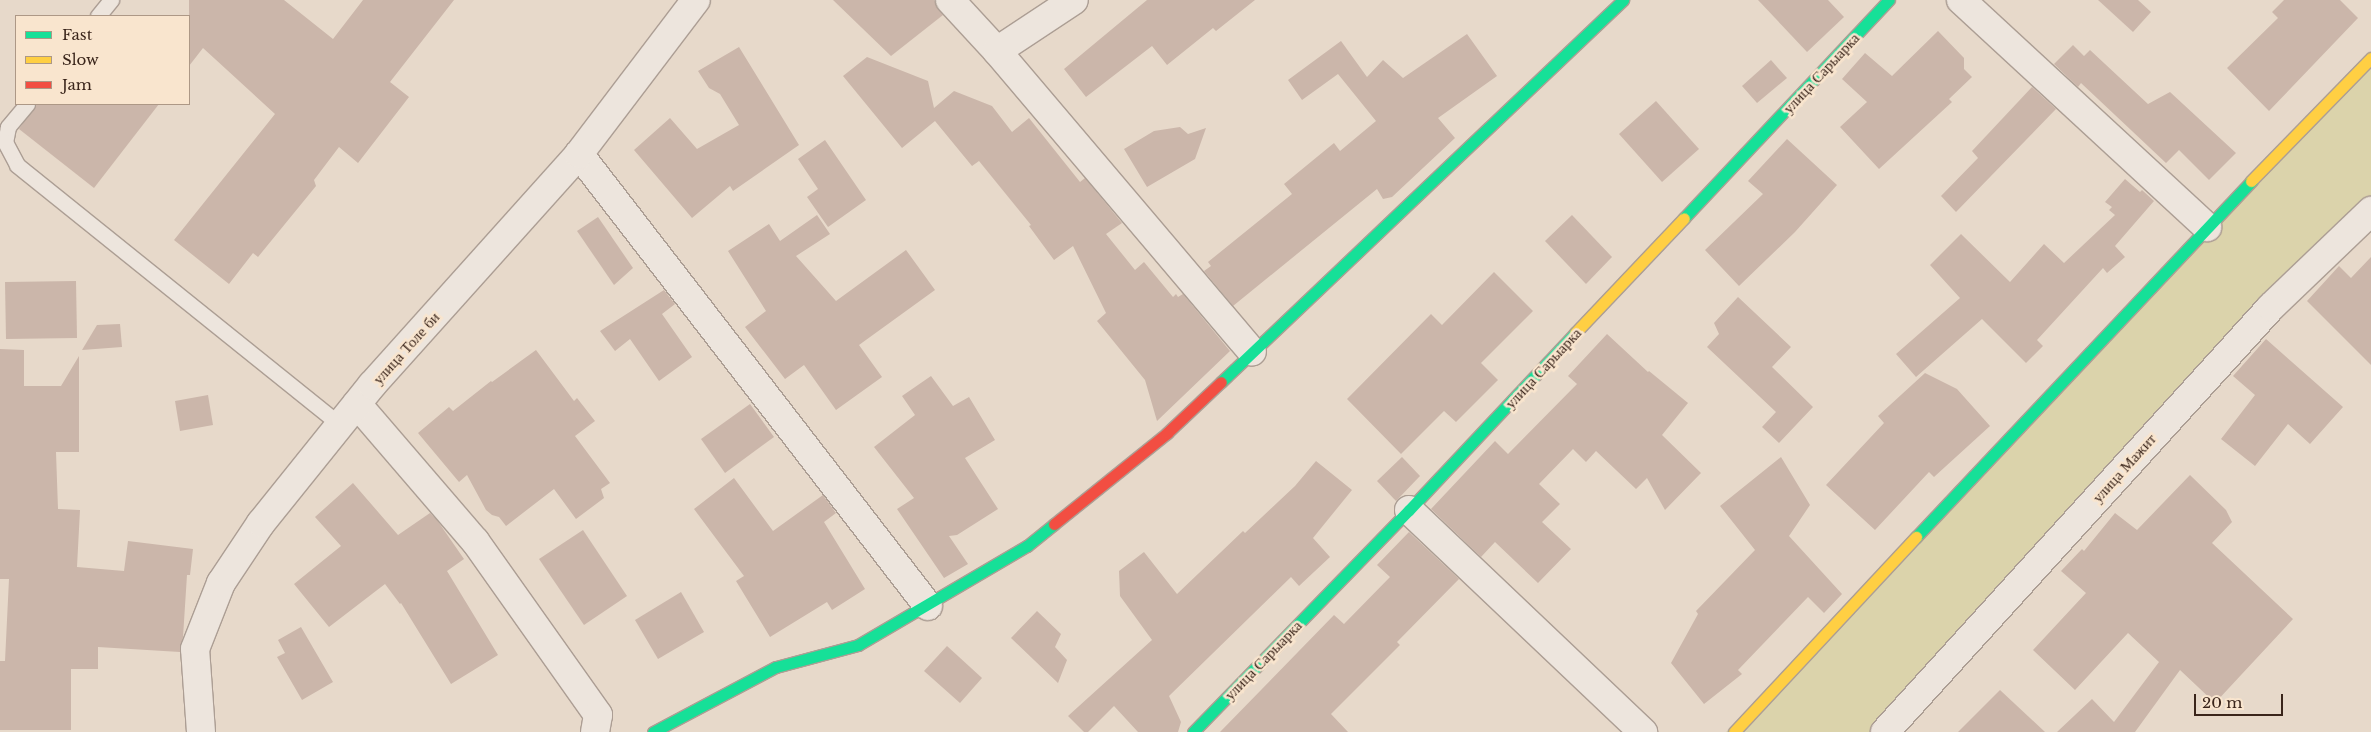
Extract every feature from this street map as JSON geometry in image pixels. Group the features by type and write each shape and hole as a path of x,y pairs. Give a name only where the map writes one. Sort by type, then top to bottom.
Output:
{"street":[{"name":"улица Толе би","path":"202,732 195,649 221,583 261,523 349,414 580,154 696,0"},
{"path":"950,0 997,51 1252,352"},
{"path":"997,51 1074,0"},
{"path":"653,732 776,667 858,645 928,606 1026,546 1167,433 1623,0"},
{"name":"улица Сарыарка","path":"1193,732 1409,510 1890,0"},
{"path":"1961,0 2206,227"},
{"path":"1734,732 2206,227 2371,58"},
{"path":"580,154 928,606"},
{"name":"улица Мажит","path":"1884,732 2271,307 2371,211"},
{"path":"349,414 474,541 598,715 595,732"},
{"path":"1409,510 1643,732"}],"lane":[{"path":"99,15 111,0"},
{"path":"26,105 8,127 5,142 17,164 349,414"}],"shaded area":[{"path":"2371,58 2371,218 1882,732 1726,732"}],"building":[{"path":"189,0 284,0 333,39 363,0 454,0 390,82 409,97 358,163 339,147 314,180 316,186 258,257 253,253 229,284 174,240 275,114 203,48 190,65"},
{"path":"833,0 934,0 943,15 891,56"},
{"path":"1147,0 1255,0 1216,31 1213,28 1167,65 1152,46 1086,97 1064,69"},
{"path":"1758,0 1828,0 1844,17 1807,52"},
{"path":"2098,0 2138,0 2151,12 2133,32"},
{"path":"2284,0 2340,0 2358,18 2269,111 2227,68 2278,18 2272,12"},
{"path":"1938,31 1964,58 1964,69 1972,77 1949,99 1952,102 1879,169 1840,127 1867,102 1842,79 1865,53 1892,76"},
{"path":"1467,34 1497,76 1438,118 1455,138 1392,197 1383,199 1377,189 1233,306 1204,271 1211,266 1208,262 1292,194 1284,184 1334,143 1340,151 1376,121 1338,74 1302,100 1288,80 1341,41 1367,77 1383,60 1403,78"},
{"path":"2073,45 2084,56 2090,50 2148,104 2170,92 2236,153 2209,180 2179,150 2166,163 2081,83 2078,87 2054,64"},
{"path":"739,47 799,145 733,191 730,186 692,218 634,150 670,118 697,149 739,125 720,94 709,88 698,71"},
{"path":"867,57 928,81 934,108 954,91 992,106 1012,132 1029,118 1080,182 1085,178 1122,223 1106,234 1135,270 1144,262 1173,297 1176,294 1178,297 1183,294 1230,351 1157,421 1145,380 1097,321 1106,313 1073,246 1054,260 1029,226 1031,225 979,161 972,166 935,121 902,148 843,76"},
{"path":"1771,60 1787,78 1757,103 1742,86"},
{"path":"2032,87 2056,109 1956,212 1941,196 1978,158 1972,151"},
{"path":"1656,101 1699,149 1662,182 1619,134"},
{"path":"35,105 158,105 94,188 19,129"},
{"path":"1180,127 1188,134 1206,128 1195,159 1147,187 1124,149 1154,131"},
{"path":"1787,139 1837,185 1795,232 1739,286 1705,250 1763,194 1748,181"},
{"path":"825,140 866,200 828,227 807,197 818,189 798,159"},
{"path":"2125,179 2140,192 2142,190 2154,201 2115,246 2125,257 2107,273 2103,268 2037,340 2043,346 2026,363 1982,319 1916,377 1896,354 1960,298 1930,265 1961,234 2010,282 2044,244 2064,263 2115,215 2109,210 2112,207 2105,202"},
{"path":"817,215 830,234 796,256 836,301 906,250 935,290 859,345 882,377 836,410 804,365 785,379 745,327 766,311 728,251 769,224 780,241"},
{"path":"1572,215 1612,257 1586,284 1545,241"},
{"path":"598,217 633,268 614,285 577,231"},
{"path":"2371,257 2371,365 2307,301 2339,266 2351,278"},
{"path":"1494,272 1533,311 1481,363 1498,380 1456,422 1444,411 1401,454 1347,399 1431,314 1442,325"},
{"path":"76,281 77,338 6,339 5,282"},
{"path":"664,290 675,304 662,314 692,357 659,381 630,339 615,351 600,331"},
{"path":"1738,297 1791,347 1772,367 1813,407 1779,443 1762,427 1776,412 1707,347 1719,334 1714,323"},
{"path":"120,324 122,347 82,350 97,325"},
{"path":"1607,334 1648,372 1688,403 1662,435 1701,473 1665,510 1647,478 1636,489 1596,451 1586,462 1573,449 1539,484 1560,504 1542,522 1571,549 1538,583 1495,542 1481,557 1431,509 1495,441 1508,454 1577,384 1568,376"},
{"path":"2266,339 2343,407 2310,444 2288,424 2255,466 2221,439 2255,395 2233,376"},
{"path":"0,349 24,350 24,386 61,386 79,356 79,452 56,452 58,509 80,510 77,567 124,571 128,541 193,549 190,575 187,575 183,637 180,652 98,647 98,669 71,669 71,730 0,730 0,661 5,661 9,579 0,579"},
{"path":"536,350 574,401 577,398 595,421 575,436 610,483 601,489 604,498 576,519 554,489 506,526 499,517 492,515 486,510 467,475 459,482 418,433 449,407 453,411 491,381"},
{"path":"1925,373 1957,389 1990,426 1934,477 1929,472 1875,530 1826,485 1884,423 1878,416"},
{"path":"931,376 953,406 969,397 995,440 965,458 998,509 957,535 949,536 968,564 944,578 897,509 914,498 874,447 915,415 902,396"},
{"path":"208,395 213,425 180,431 175,401"},
{"path":"750,404 774,437 725,473 701,439"},
{"path":"1402,457 1420,476 1396,501 1377,481"},
{"path":"1781,457 1810,505 1789,536 1842,594 1824,613 1808,597 1738,670 1742,674 1704,704 1671,663 1698,614 1696,611 1755,550 1720,506"},
{"path":"1316,461 1352,490 1313,538 1330,557 1299,586 1291,577 1169,696 1181,722 1178,732 1138,732 1114,706 1088,732 1084,732 1068,716 1152,640 1120,596 1119,571 1144,552 1177,594 1243,531 1245,533 1295,486"},
{"path":"2190,475 2226,510 2232,522 2212,543 2293,619 2215,703 2180,670 2135,732 2057,732 2092,699 2114,722 2159,662 2128,633 2075,690 2033,650 2086,593 2061,571 2082,549 2084,551 2115,513 2137,530"},
{"path":"734,478 773,531 823,495 836,513 824,522 865,589 832,610 827,602 770,637 736,581 744,576 694,509"},
{"path":"353,483 398,535 430,513 437,520 464,559 447,571 498,655 451,684 401,603 385,584 329,627 294,584 341,546 315,517"},
{"path":"583,530 627,596 584,625 539,559"},
{"path":"1409,532 1459,579 1397,642 1400,645 1331,714 1348,732 1220,732 1334,615 1344,624 1390,577 1377,565"},
{"path":"681,592 704,632 658,659 635,620"},
{"path":"1037,611 1061,634 1055,647 1067,660 1058,683 1011,638"},
{"path":"301,627 333,682 302,700 277,657 285,653 278,640"},
{"path":"947,646 982,678 960,703 924,671"},
{"path":"2000,690 2045,732 1958,732"}],"traffic: fast":[{"path":"1221,382 1623,0"},
{"path":"1684,218 1889,0"},
{"path":"1916,537 2251,181"},
{"path":"1193,732 1409,510 1575,333"},
{"path":"653,732 776,667 858,645 1027,546 1054,524"}],"traffic: slow":[{"path":"2251,181 2371,58"},
{"path":"1575,333 1684,218"},
{"path":"1734,732 1916,537"}],"traffic: jam":[{"path":"1054,524 1167,433 1221,382"}]}
